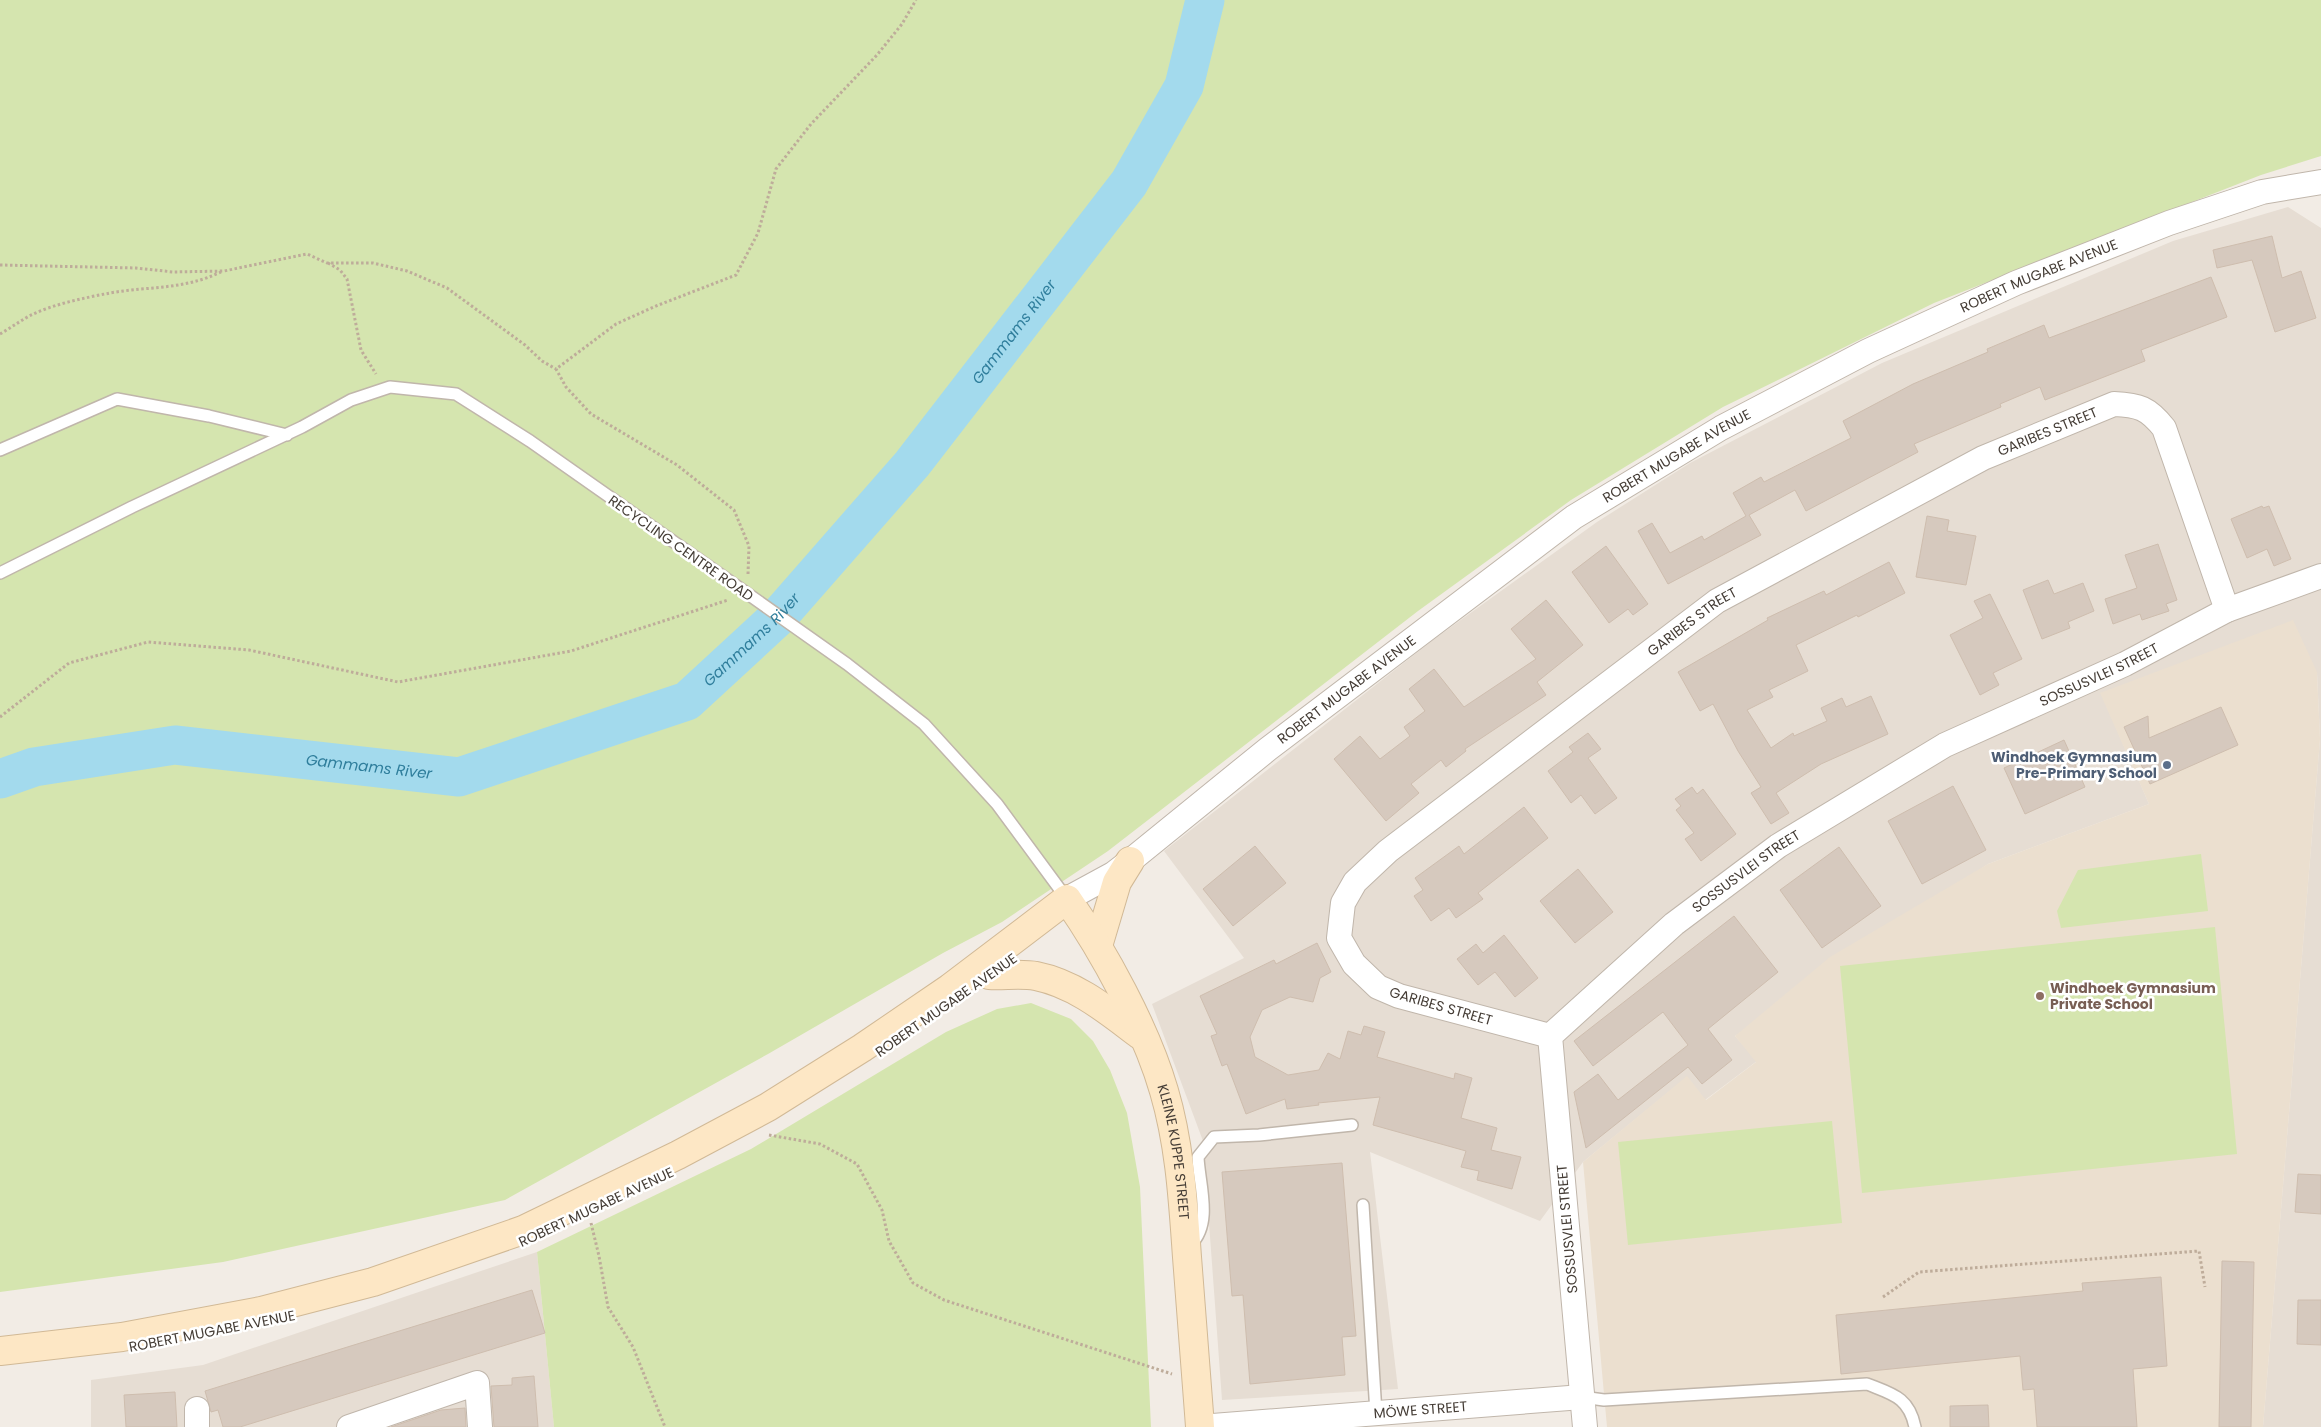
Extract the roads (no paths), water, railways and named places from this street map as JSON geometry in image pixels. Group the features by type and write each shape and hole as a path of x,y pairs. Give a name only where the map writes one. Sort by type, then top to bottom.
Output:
{"street":[{"name":"ROBERT MUGABE AVENUE","path":"0,1364 67,1357 174,1341 277,1319 377,1293 538,1236 642,1188 746,1132 888,1046 989,975 1268,749 1574,517 1721,428 1868,351 2016,283 2169,223 2262,192 2317,187"},
{"name":"GARIBES STREET","path":"1550,1036 1399,996 1378,987 1354,964 1338,938 1343,903 1355,882 1388,851 1717,601 1983,458 2114,404 2134,405 2152,413 2164,428 2227,610"},
{"name":"SOSSUSVLEI STREET","path":"1585,1427 1550,1036 1674,924 1778,846 1945,745 2125,664 2227,610 2321,576"},
{"path":"1098,946 1122,867"},
{"name":"ROBERT MUGABE AVENUE","path":"0,1351 122,1337 260,1311 373,1282 523,1230 678,1156 768,1107 862,1048 1073,907"},
{"name":"KLEINE KUPPE STREET","path":"1073,907 1098,946 1143,1037 1164,1090 1174,1130 1183,1194 1200,1427"},
{"path":"989,975 1035,976 1063,985 1091,999 1143,1037"},
{"path":"349,1427 477,1384 480,1427"},
{"name":"MÖWE STREET","path":"1200,1427 1318,1422 1376,1413 1582,1397"}],"lane":[{"name":"RECYCLING CENTRE ROAD","path":"0,573 132,507 302,428 351,400 390,387 456,394 530,441 748,594 861,674 924,724 997,804 1073,907"},
{"path":"0,450 117,399 209,416 287,435"},
{"path":"1187,1249 1198,1238 1203,1219 1198,1157 1214,1137 1259,1135 1352,1125"},
{"path":"1363,1205 1376,1413"},
{"path":"1582,1397 1604,1400 1867,1384 1902,1399 1912,1415 1915,1427"}],"waterway":[{"name":"Gammams River","path":"0,779 34,767 175,745 459,777 687,701 778,617 912,464 1129,183 1184,86 1205,0"}],"place":[{"name":"Windhoek Gymnasium Pre-Primary School","path":"2167,765"},
{"name":"Windhoek Gymnasium Private School","path":"2040,996"}]}
